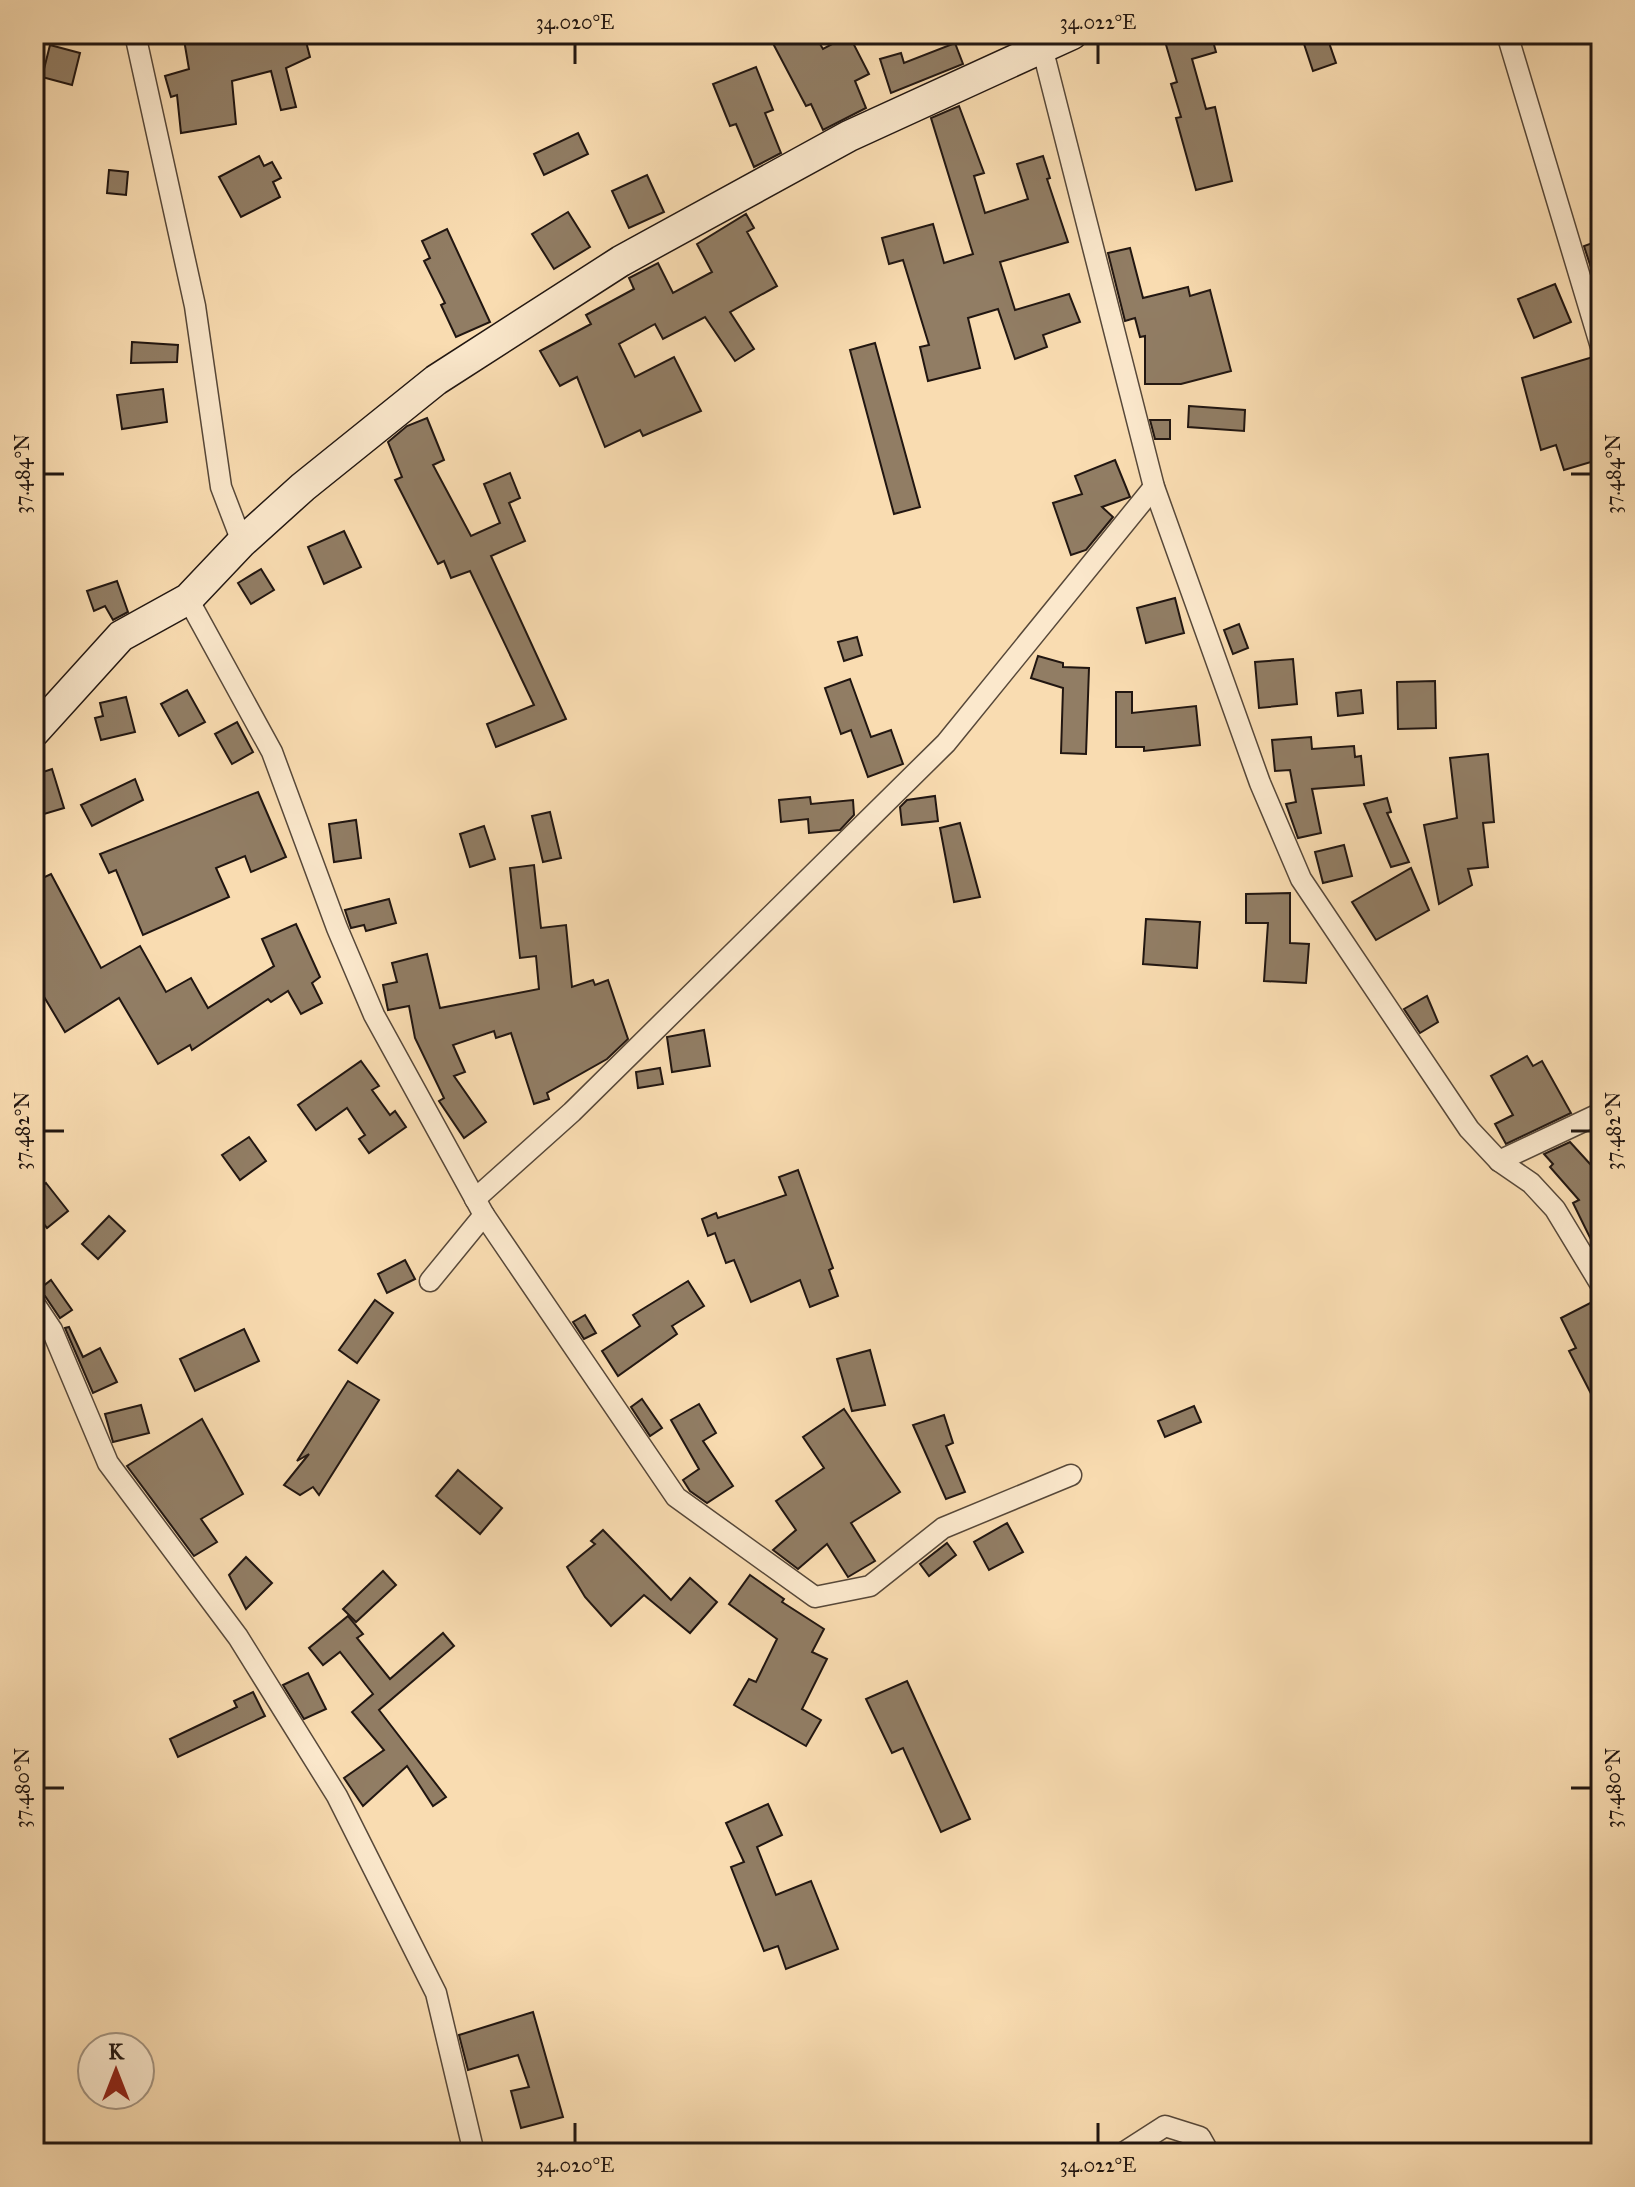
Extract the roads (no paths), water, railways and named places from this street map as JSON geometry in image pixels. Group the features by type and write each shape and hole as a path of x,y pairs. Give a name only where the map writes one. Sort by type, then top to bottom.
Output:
{"street":[{"path":"135,34 195,306 221,487 242,542"},
{"path":"34,732 121,636 188,599 242,542 303,487 436,380 621,261 849,136 1072,34"},
{"path":"1507,34 1601,347"},
{"path":"1042,47 1154,487 1260,783 1301,879 1469,1129 1499,1161 1531,1183 1555,1209 1601,1285"},
{"path":"430,1281 480,1207 572,1112 946,743 1154,487"},
{"path":"188,599 272,752 337,928 374,1015 480,1207 676,1497 815,1597 870,1586 943,1528 1071,1475"},
{"path":"1499,1161 1601,1113"},
{"path":"34,1303 52,1330 108,1463 238,1637 337,1796 436,1993 474,2153"},
{"path":"1123,2153 1165,2126 1200,2137 1209,2153"}]}
